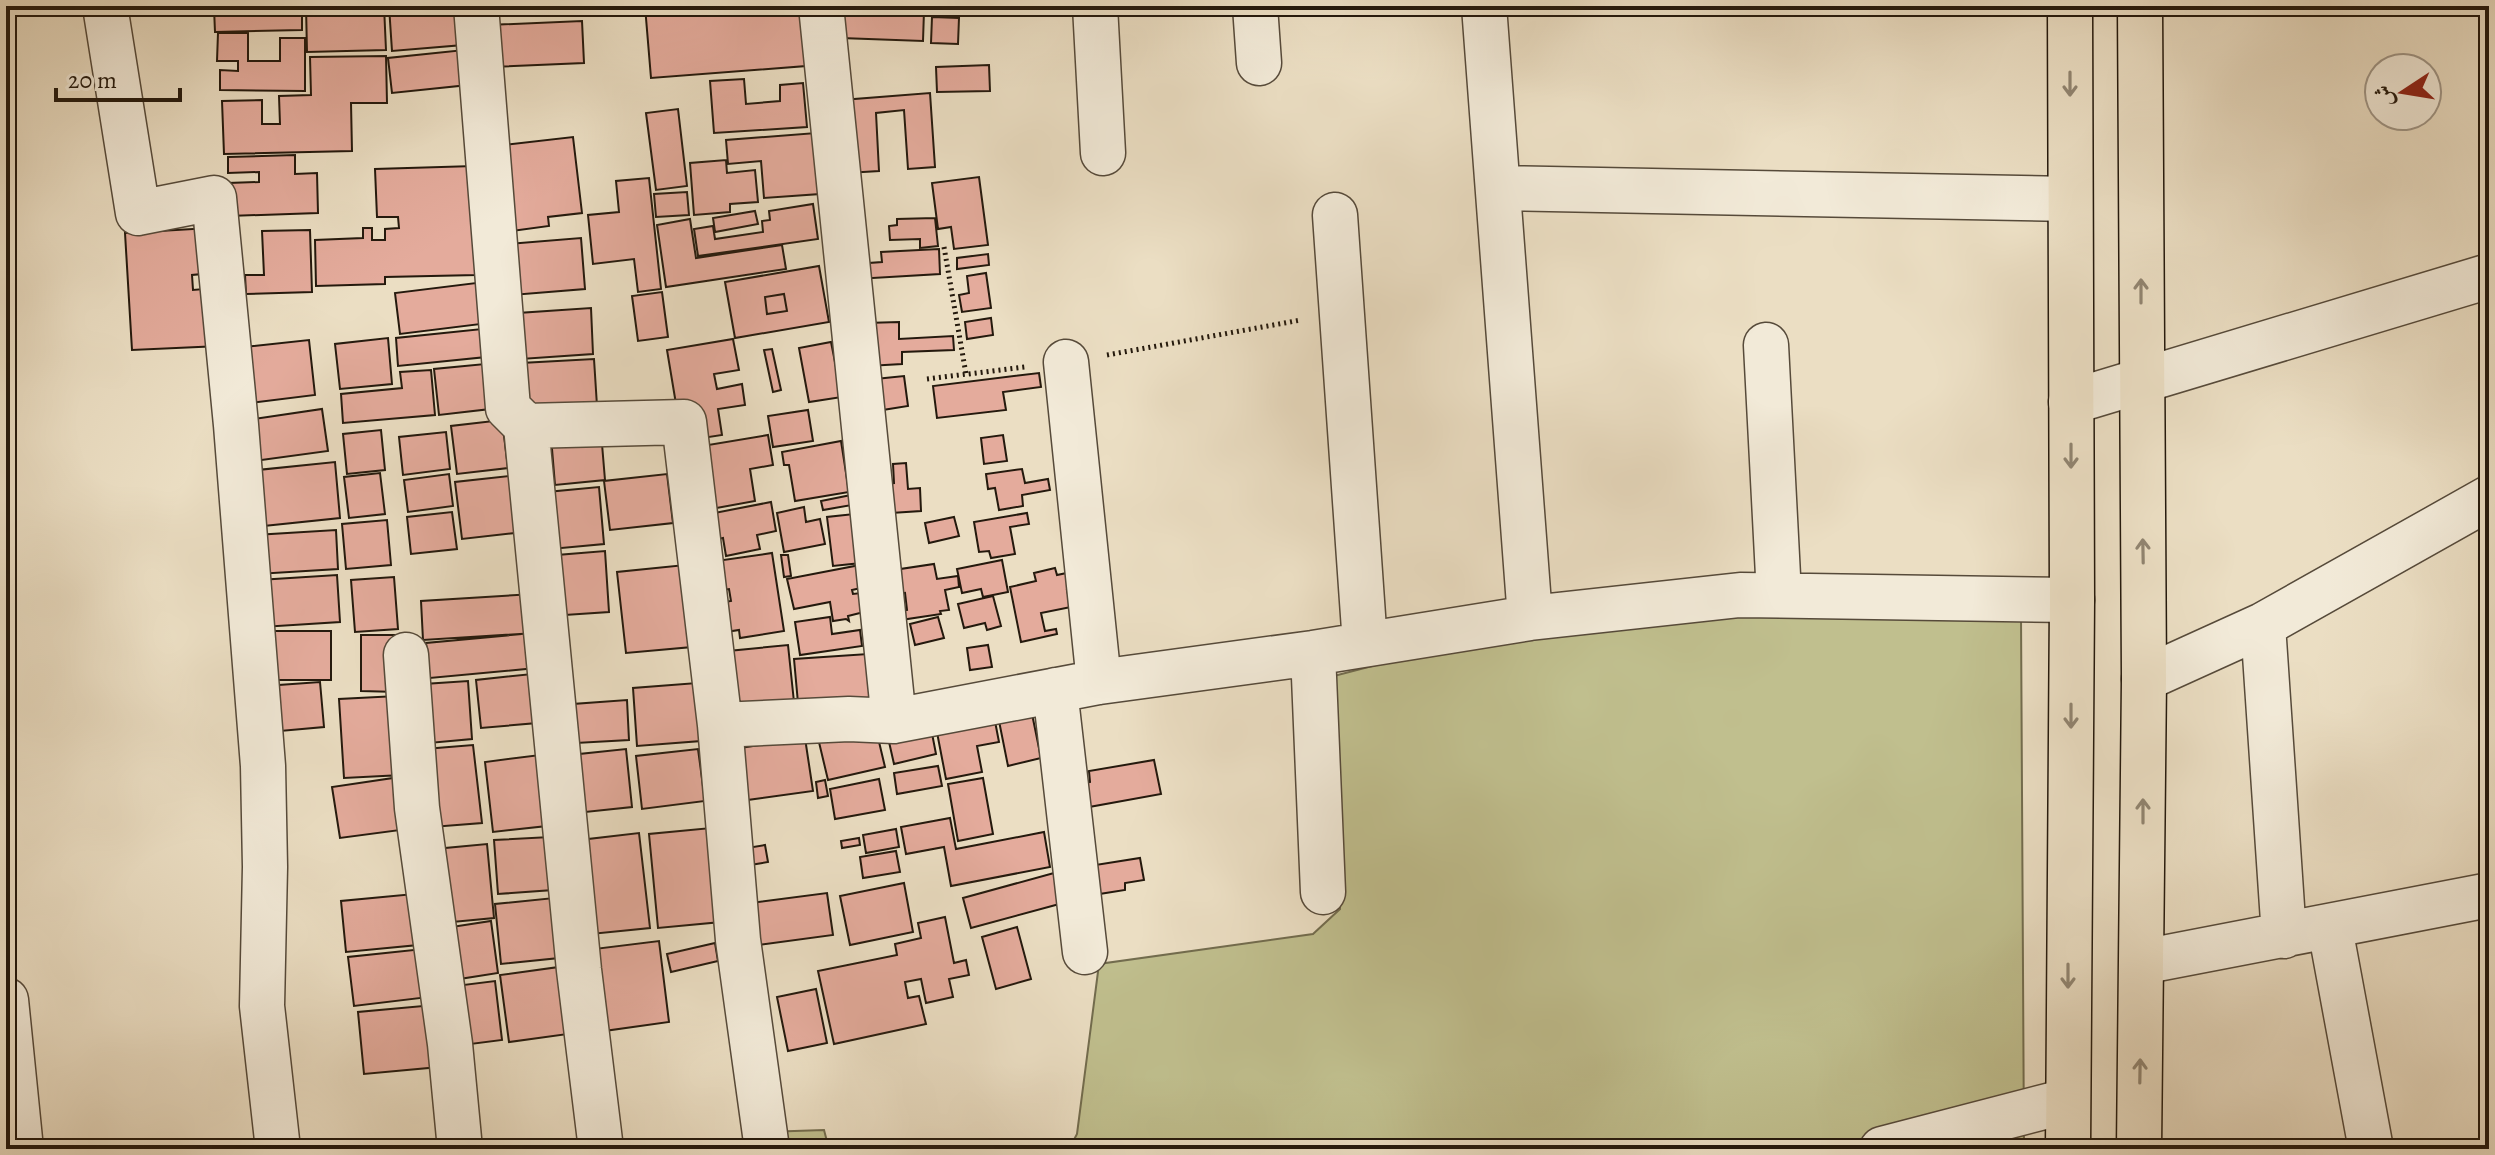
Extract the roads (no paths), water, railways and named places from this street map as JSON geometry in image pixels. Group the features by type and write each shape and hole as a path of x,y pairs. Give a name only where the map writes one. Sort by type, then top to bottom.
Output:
{"main road":[{"path":"2068,1149 2072,600 2070,6"},
{"path":"2139,1149 2144,679 2140,6"}],"street":[{"path":"105,6 138,213 214,198 236,425 263,766 265,867 262,1006 278,1149"},
{"path":"476,6 508,408 526,426 579,970 601,1149"},
{"path":"821,6 894,721"},
{"path":"1095,6 1103,153"},
{"path":"1255,6 1259,63"},
{"path":"1484,6 1530,618"},
{"path":"1498,188 2070,199"},
{"path":"1335,215 1365,644"},
{"path":"2071,402 2489,276"},
{"path":"1766,345 1779,595"},
{"path":"1066,362 1099,682"},
{"path":"526,426 684,422 720,725 738,940 767,1149"},
{"path":"2144,679 2263,625 2489,498"},
{"path":"720,725 849,719 894,721 1099,682 1313,653 1530,618 1740,595 2072,600"},
{"path":"2263,625 2284,936"},
{"path":"1313,653 1323,892"},
{"path":"406,655 417,808 450,1044 460,1149"},
{"path":"1055,690 1085,952"},
{"path":"2142,962 2489,895"},
{"path":"2330,928 2371,1149"},
{"path":"6,1000 21,1149"},
{"path":"1882,1149 2067,1101"}]}
